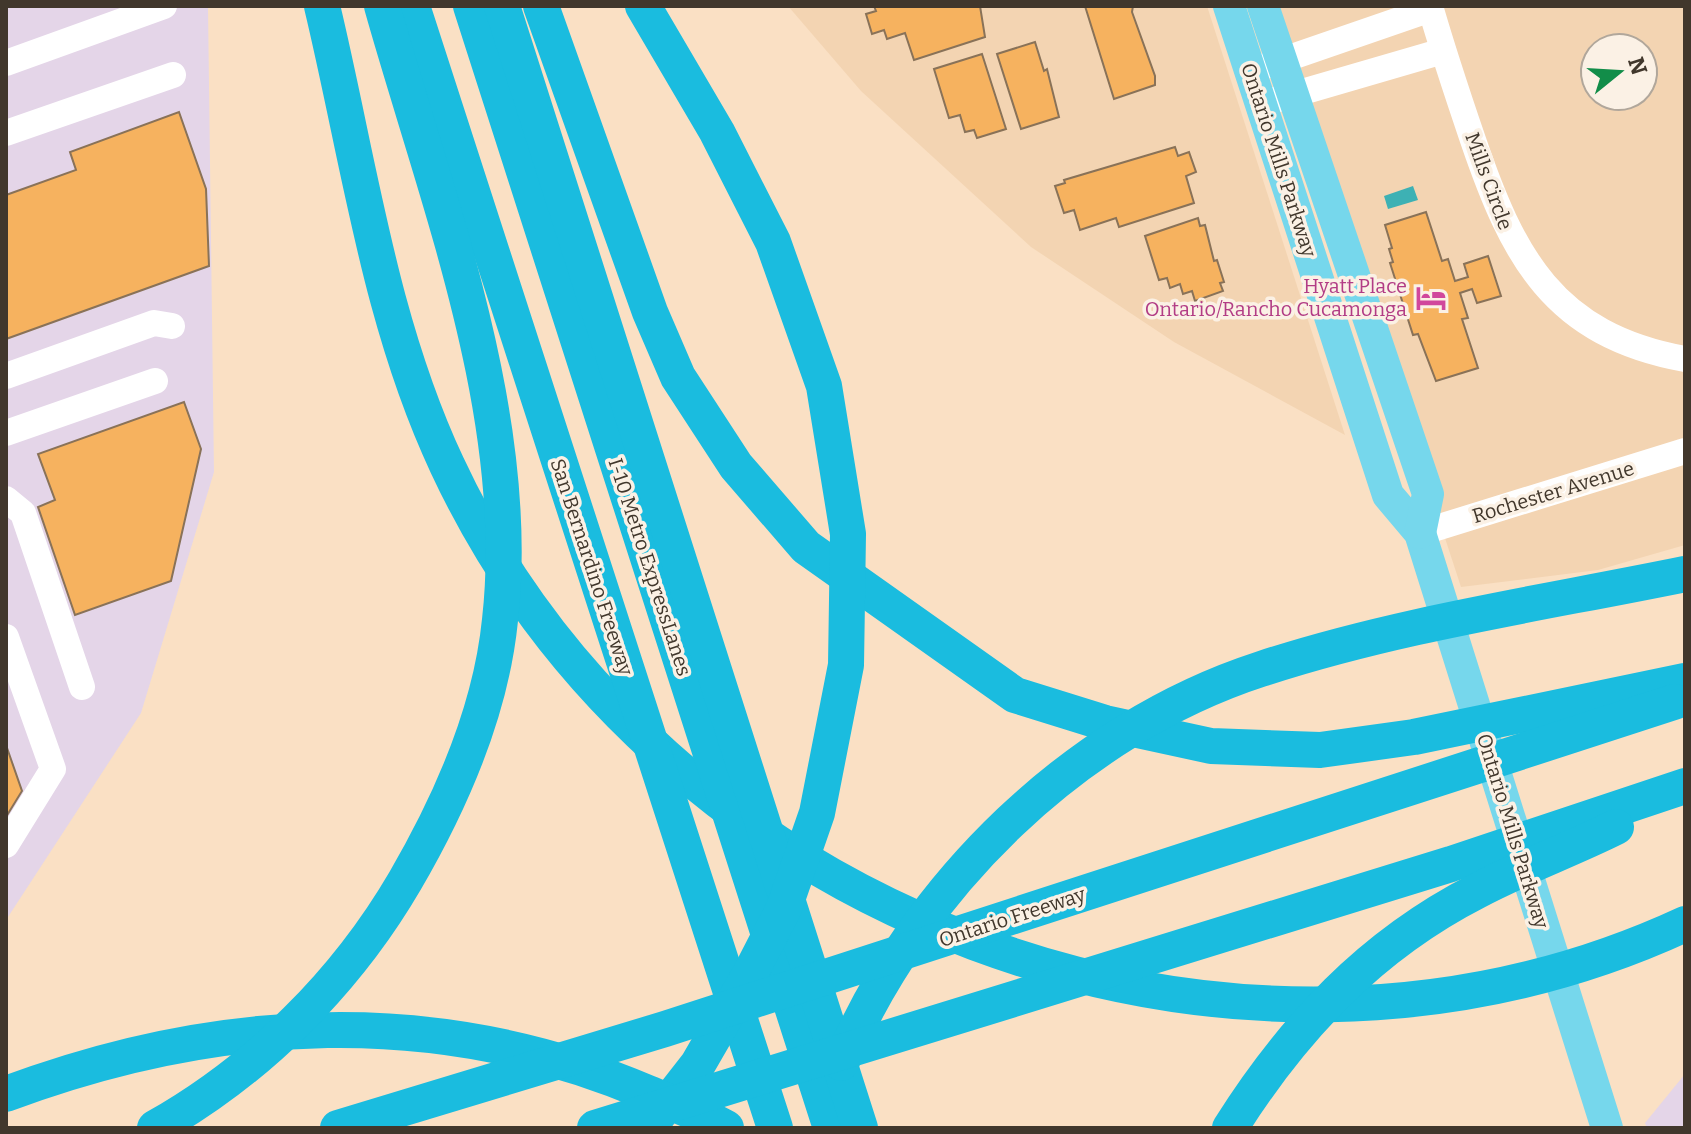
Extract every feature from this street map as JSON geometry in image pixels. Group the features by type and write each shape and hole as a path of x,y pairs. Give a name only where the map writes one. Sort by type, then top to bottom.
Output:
{"highway":[{"path":"322,6 381,275 413,385 448,468 488,543 530,607 587,678 671,763 745,824 880,906 955,939 1029,965 1155,994 1259,1005 1337,1006 1415,1000 1490,988 1568,968 1685,924"},
{"path":"155,1128 237,1073 311,1006 387,913 428,842 459,773 483,703 500,620 502,536 497,474 476,327 382,6"},
{"name":"San Bernardino Freeway","path":"412,6 775,1128"},
{"name":"I-10 Metro ExpressLanes","path":"471,6 831,1128"},
{"path":"502,6 860,1128"},
{"path":"541,6 650,312 678,377 736,466 806,547 1015,695 1105,723 1211,746 1320,750 1414,737 1685,681"},
{"path":"643,6 717,132 773,242 824,386 848,534 846,665 817,813 784,908 750,974 698,1064 648,1128"},
{"path":"816,1128 855,1031 892,965 940,898 997,836 1055,784 1116,740 1186,700 1258,670 1330,648 1685,574"},
{"name":"Ontario Freeway","path":"338,1128 665,1029 1685,699"},
{"path":"1230,1128 1296,1034 1346,982 1390,944 1566,838 1685,786"},
{"path":"595,1128 1451,864 1566,838 1685,792"},
{"path":"6,1094 74,1069 208,1038 303,1030 382,1030 460,1038 535,1054 612,1077 726,1128"}],"main road":[{"name":"Ontario Mills Parkway","path":"1229,6 1388,495 1420,533 1607,1128"},
{"name":"Ontario Mills Parkway","path":"1263,6 1428,494 1420,533"}],"street":[{"path":"6,63 164,6"},
{"path":"1251,71 1430,8"},
{"name":"Mills Circle","path":"1430,8 1490,192 1525,262 1563,304 1587,322 1644,350 1685,359"},
{"path":"1261,104 1443,51"},
{"path":"6,133 173,75"},
{"path":"6,376 154,323 172,326"},
{"path":"6,433 155,381"},
{"name":"Rochester Avenue","path":"1420,533 1685,451"},
{"path":"6,499 23,513 82,687"},
{"path":"6,637 53,769 6,845"}],"shaded area":[{"path":"6,6 208,6 214,472 141,713 6,920"},
{"path":"788,6 1207,6 1345,435 1174,342 1031,247 861,91"},
{"path":"1271,6 1685,6 1685,545 1598,570 1461,587"},
{"path":"1685,1074 1685,1128 1647,1128 1645,1123"}],"water":[{"path":"1413,186 1418,200 1388,209 1384,196"}],"building":[{"path":"874,6 980,6 985,37 914,60 905,33 887,39 884,30 872,34 866,14 876,11"},
{"path":"1085,6 1133,6 1132,12 1155,76 1155,85 1114,99"},
{"path":"1035,42 1044,71 1047,69 1059,117 1021,129 997,54"},
{"path":"982,54 1006,129 977,138 974,130 965,132 960,115 949,118 934,69"},
{"path":"179,112 206,189 209,266 6,339 6,195 76,170 70,152"},
{"path":"1175,147 1178,156 1189,152 1196,172 1186,176 1194,203 1119,227 1116,218 1080,230 1074,210 1064,213 1055,186 1065,183 1064,180"},
{"name":"Hyatt Place Ontario/Rancho Cucamonga","path":"1426,212 1442,261 1448,259 1455,281 1468,277 1464,264 1488,256 1501,296 1477,303 1472,289 1460,293 1468,318 1462,319 1478,368 1436,381 1418,334 1413,335 1390,263 1393,262 1389,249 1392,248 1385,225"},
{"path":"1198,218 1200,226 1205,225 1214,261 1217,260 1224,282 1220,283 1223,291 1195,301 1192,291 1183,294 1180,284 1170,288 1167,278 1159,280 1145,236"},
{"path":"184,402 201,449 171,581 75,615 38,507 55,500 38,454"},
{"path":"6,745 22,791 6,817"}],"place":[{"name":"Hyatt Place Ontario/Rancho Cucamonga","path":"1431,298"}]}
